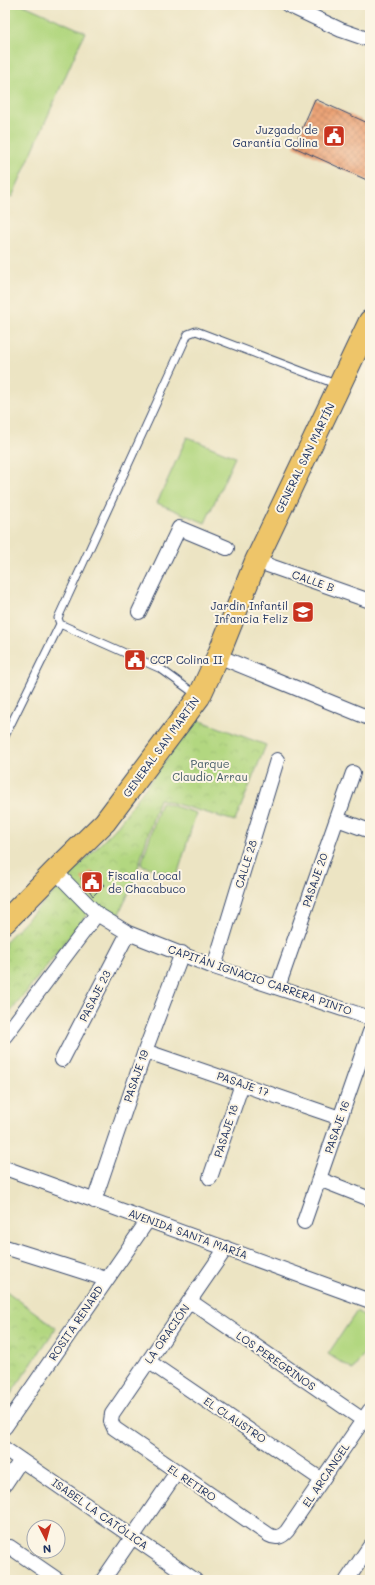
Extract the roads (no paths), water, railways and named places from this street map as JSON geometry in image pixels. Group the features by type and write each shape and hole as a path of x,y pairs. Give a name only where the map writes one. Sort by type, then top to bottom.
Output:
{"main road":[{"name":"GENERAL SAN MARTÍN","path":"7,916 105,822 199,697 218,656 256,561 370,321"}],"street":[{"path":"288,5 341,30 370,40"},
{"path":"139,612 178,528 228,548"},
{"name":"CALLE B","path":"256,561 370,601"},
{"path":"218,656 369,718"},
{"name":"CALLE 28","path":"214,967 277,760"},
{"name":"PASAJE 20","path":"278,987 353,773"},
{"path":"337,819 370,831"},
{"name":"CAPITÁN IGNACIO CARRERA PINTO","path":"55,871 97,914 128,933 182,953 214,967 370,1018"},
{"path":"5,1036 97,914"},
{"name":"PASAJE 23","path":"62,1060 128,933"},
{"name":"PASAJE 19","path":"94,1200 145,1051 182,953"},
{"name":"PASAJE 16","path":"304,1222 370,1032"},
{"name":"PASAJE 17","path":"145,1051 340,1118"},
{"name":"PASAJE 18","path":"210,1178 242,1084"},
{"name":"AVENIDA SANTA MARÍA","path":"5,1168 370,1300"},
{"path":"319,1179 370,1199"},
{"name":"ROSITA RENARD","path":"5,1427 148,1220"},
{"path":"5,1247 106,1279"},
{"name":"LA ORACIÓN","path":"111,1421 112,1414 226,1248"},
{"name":"LOS PEREGRINOS","path":"190,1301 366,1415"},
{"name":"EL CLAUSTRO","path":"148,1361 322,1480"},
{"name":"EL ARCANGEL","path":"279,1537 287,1531 366,1415"},
{"name":"EL RETIRO","path":"111,1421 117,1431 269,1535 279,1537"},
{"name":"ISABEL LA CATÓLICA","path":"5,1448 195,1580"},
{"path":"5,1484 21,1460"},
{"path":"103,1580 178,1472"},
{"path":"347,1580 370,1546"},
{"path":"10,1547 58,1580"}],"lane":[{"path":"5,736 60,624 58,618 188,334 196,331 340,386"},
{"path":"60,624 161,669 199,697"}],"place":[{"name":"Juzgado de Garantía Colina","path":"334,136"},
{"name":"Jardin Infantil Infancia Feliz","path":"303,612"},
{"name":"CCP Colina II","path":"135,660"},
{"name":"Fiscalía Local de Chacabuco","path":"92,882"}],"park label":[{"name":"Parque Claudio Arrau","path":"210,770"}]}
